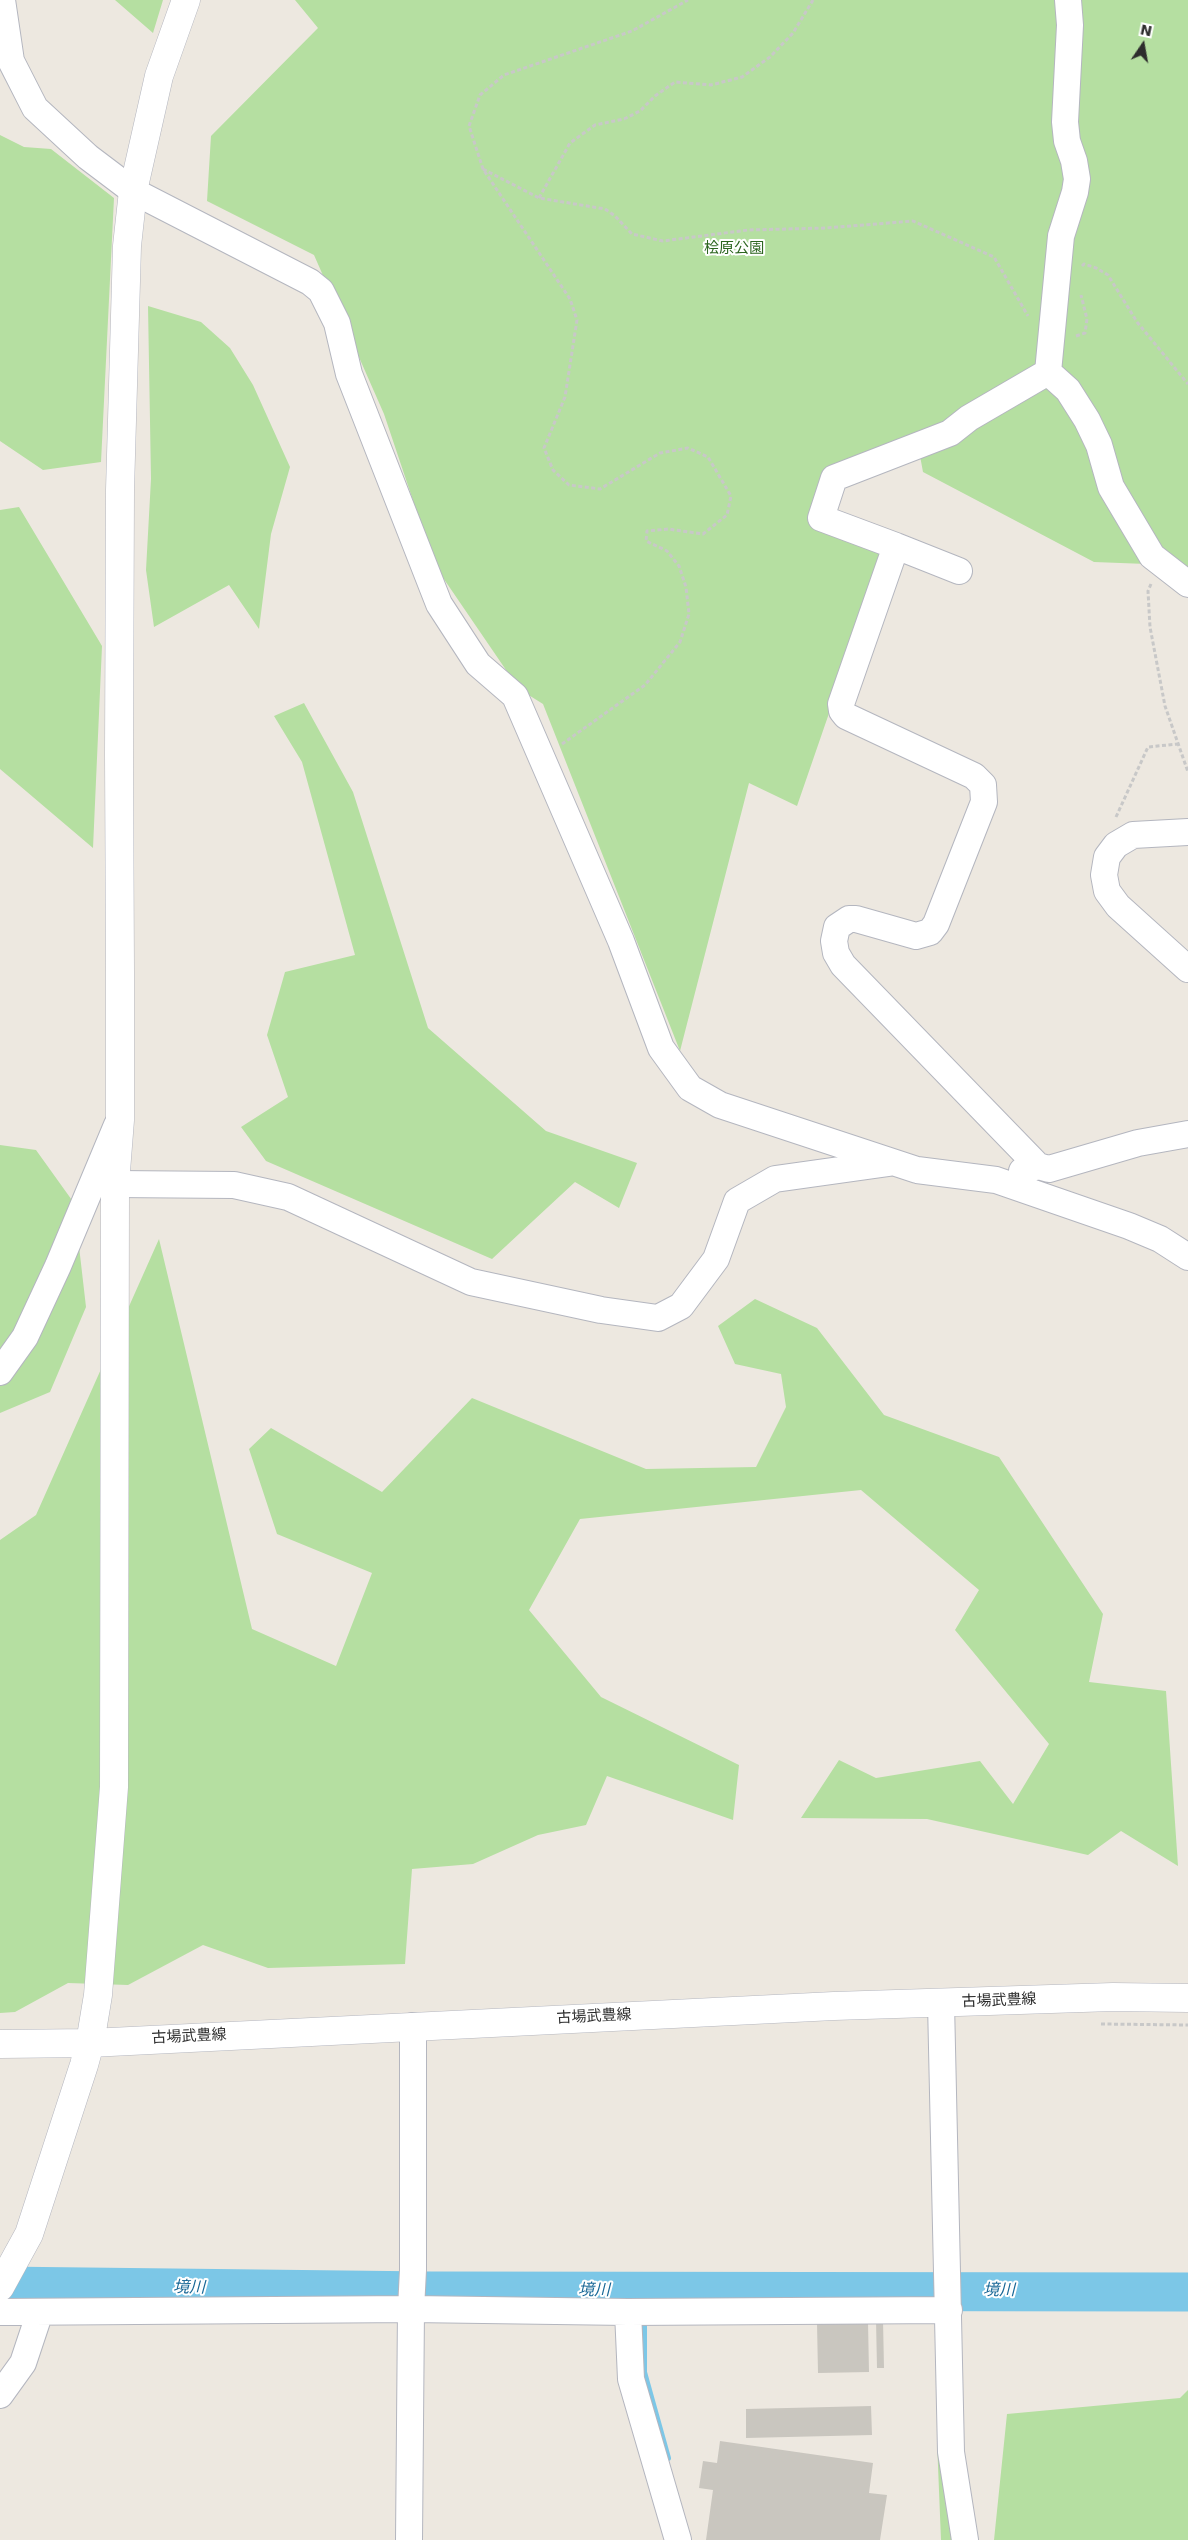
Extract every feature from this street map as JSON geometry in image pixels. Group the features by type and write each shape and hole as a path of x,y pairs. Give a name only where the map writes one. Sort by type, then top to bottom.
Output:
{"street":[{"path":"2,0 11,61 35,108 88,157 133,191 310,282 321,291 337,323 349,374 439,604 478,664 515,696 621,941 661,1048 690,1088 720,1105 917,1170 996,1180 1160,1239 1188,1257"},
{"path":"0,2287 29,2234 90,2043 98,1995 114,1787 115,1184 120,1120 120,490 127,246 133,191 159,76 186,0"},
{"path":"1048,372 1061,236 1077,180 1074,161 1067,141 1065,122 1070,25 1068,0"},
{"path":"958,571 821,518 834,478 950,432 969,418 1048,372"},
{"path":"1048,372 1068,390 1087,420 1099,445 1111,487 1152,556 1188,584"},
{"path":"896,546 842,704 842,711 846,716 974,776 983,785 984,802 936,924 930,932 916,936 856,919 849,919 836,927 834,935 836,953 843,965 1043,1167 1071,1191 1081,1210"},
{"path":"1188,832 1132,835 1116,845 1106,856 1104,875 1107,890 1118,906 1188,969"},
{"path":"0,1372 25,1338 120,1120"},
{"path":"996,1180 1138,1143 1188,1134"},
{"path":"115,1184 234,1186 288,1197 471,1282 601,1310 658,1318 682,1306 716,1259 737,1201 776,1179 895,1162"},
{"name":"古場武豊線","path":"0,2044 90,2043 834,2006 1113,1997 1188,1998"},
{"path":"941,2004 951,2452 965,2540"},
{"path":"409,2540 413,2270 413,2026"},
{"path":"0,2312 411,2308 628,2312 949,2309"},
{"path":"0,2395 23,2363 40,2312"},
{"path":"628,2312 632,2379 678,2540"}],"path":[{"path":"541,758 645,686 680,642 689,614 686,587 679,566 667,552 646,541 647,531 668,529 703,534 727,515 731,496 708,457 688,448 660,453 600,489 569,485 553,470 544,448 565,397 577,320 570,299 483,169 469,126 480,95 504,76 632,31 688,0"},
{"path":"539,198 570,144 582,134 595,125 624,119 640,111 655,96 675,82 712,86 742,77 770,57 793,33 813,0"},
{"path":"483,169 539,198 605,209 615,216 632,234 663,241 748,230 826,228 913,221 994,257 1040,336 1050,345 1085,333 1086,319 1078,286"},
{"path":"1078,270 1084,264 1108,275 1137,322 1188,384"},
{"path":"1164,566 1156,574 1148,590 1150,626 1165,706 1188,772"},
{"path":"1116,818 1148,747 1178,744"}],"green space":[{"path":"115,0 163,0 153,33"},
{"name":"桧原公園","path":"295,0 1188,0 1188,576 1173,565 1094,562 923,472 918,445 834,478 821,518 884,554 797,806 749,783 680,1051 543,704 519,689 435,566 384,414 314,255 207,201 211,136 318,28"},
{"path":"0,135 24,147 51,149 114,198 101,462 43,470 0,441"},
{"path":"148,306 201,322 230,348 253,385 290,467 271,534 259,629 229,585 154,627 146,570 151,479"},
{"path":"19,507 102,646 93,848 0,769 0,510"},
{"path":"304,703 353,792 428,1028 546,1131 637,1163 619,1208 575,1182 492,1259 266,1161 241,1127 288,1097 267,1035 285,972 355,955 302,762 274,716"},
{"path":"0,1145 36,1150 74,1203 86,1307 50,1392 0,1413"},
{"path":"159,1239 252,1629 336,1666 372,1573 277,1534 249,1449 271,1428 382,1492 472,1398 646,1469 756,1467 786,1407 781,1374 735,1364 718,1326 755,1299 817,1328 884,1415 999,1457 1103,1614 1089,1682 1166,1691 1178,1866 1121,1831 1088,1855 927,1819 801,1818 839,1760 876,1778 980,1761 1013,1804 1049,1744 955,1630 979,1590 861,1490 580,1519 529,1610 601,1697 739,1765 733,1820 607,1776 586,1825 538,1835 473,1864 412,1869 405,1964 268,1968 203,1945 128,1985 68,1983 15,2012 0,2013 0,1540 36,1515"},
{"path":"1188,2390 1188,2540 994,2540 1007,2414 1180,2398"},
{"path":"941,2440 956,2540 941,2540 937,2441"}],"building":[{"path":"876,2320 883,2320 884,2368 877,2368"},
{"path":"868,2322 869,2372 818,2373 817,2323"},
{"path":"871,2406 872,2435 746,2438 746,2409"},
{"path":"720,2441 873,2463 869,2493 887,2495 880,2540 706,2540 713,2490 699,2488 703,2461 717,2463"}],"waterway":[{"name":"境川","path":"0,2286 431,2291 1188,2292"},
{"path":"644,2322 644,2372 668,2458"}]}
